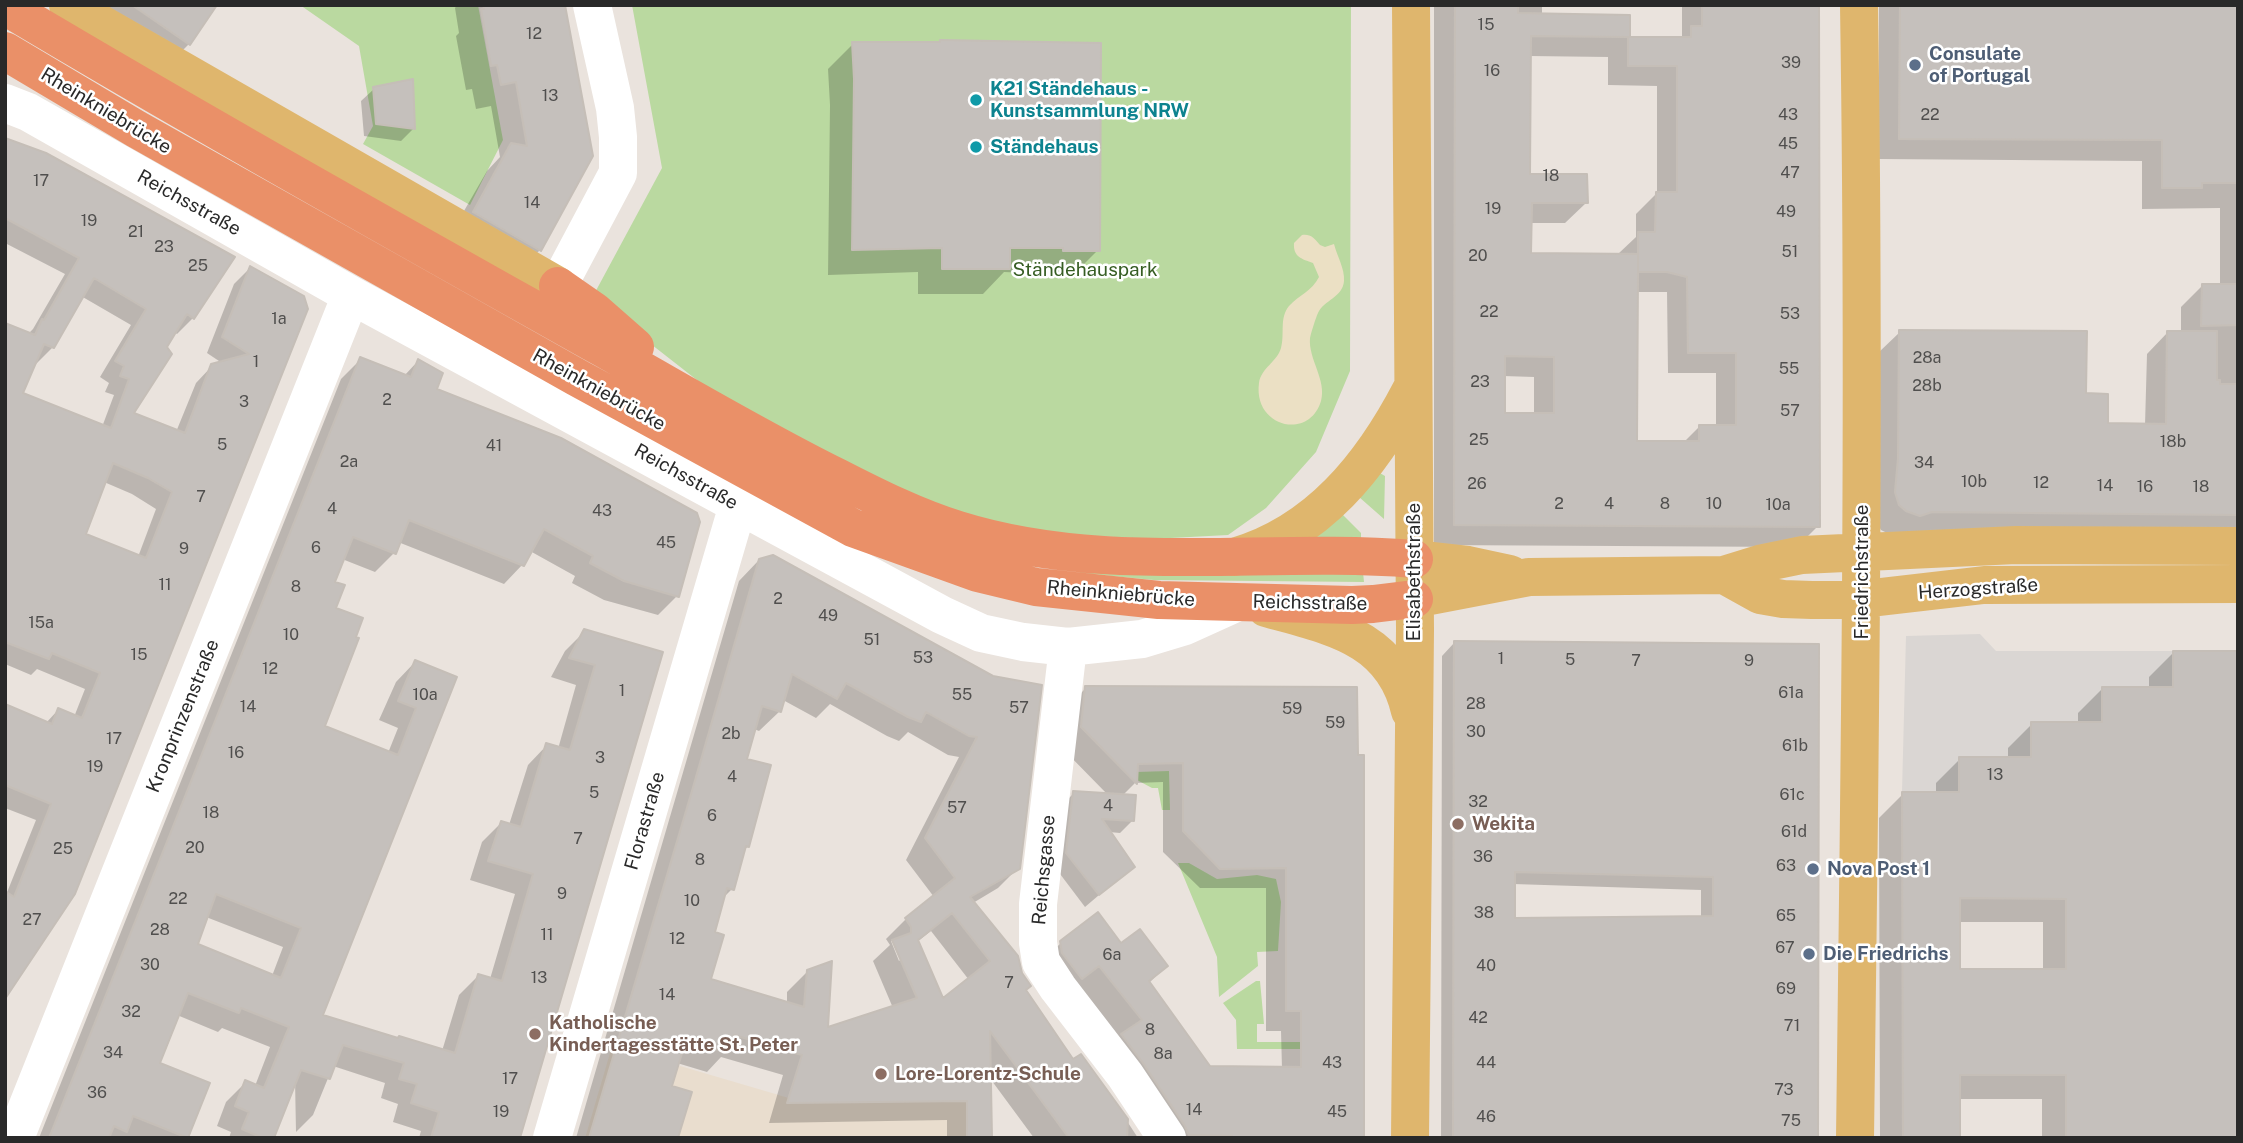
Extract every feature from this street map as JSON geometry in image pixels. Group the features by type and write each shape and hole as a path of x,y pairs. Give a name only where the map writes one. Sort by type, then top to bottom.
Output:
{"highway":[{"name":"Rheinkniebrücke","path":"5,6 153,94 669,385"},
{"name":"Rheinkniebrücke","path":"5,51 136,129 599,390 853,528 978,573 1037,587 1158,600 1241,602"},
{"path":"558,286 612,327 640,352 669,385 768,443 881,499 957,530 1040,548 1091,554 1231,558 1374,556 1414,559"},
{"name":"Reichsstraße","path":"1241,602 1373,604 1415,599"}],"main road":[{"path":"68,5 558,286"},
{"name":"Elisabethstraße","path":"1410,1138 1415,599 1411,5"},
{"name":"Friedrichstraße","path":"1855,1138 1862,599 1863,264 1859,5"},
{"path":"1231,558 1275,541 1332,501 1355,477 1388,434 1413,386"},
{"name":"Herzogstraße","path":"1415,599 1529,578 1724,575 1802,555 2004,545 2238,546"},
{"name":"Herzogstraße","path":"1414,559 1468,565 1529,578"},
{"name":"Herzogstraße","path":"1724,575 1760,595 1812,600 1862,599 1984,585 2238,584"},
{"path":"1241,602 1349,634 1366,643 1385,662 1399,682 1414,730"}],"street":[{"path":"558,286 618,173 615,108 592,5"},
{"name":"Reichsstraße","path":"5,103 28,112 351,295 942,615 981,633 1023,642 1068,647 1152,637 1241,602"},
{"name":"Kronprinzenstraße","path":"15,1138 351,295"},
{"name":"Florastraße","path":"552,1138 738,505"},
{"name":"Reichsgasse","path":"1068,647 1038,904 1041,962 1125,1074 1167,1138"}],"shaded area":[{"path":"1980,634 1996,651 2173,651 2173,687 2102,687 2102,722 2031,722 2031,757 1959,792 1902,792 1906,636"},
{"name":"Lore-Lorentz-Schule","path":"965,1008 967,1138 585,1138 612,1046 789,1098 800,1063"}],"green space":[{"path":"300,5 478,5 503,140 470,205 363,144 373,126 359,46"},
{"name":"Ständehauspark","path":"632,5 1351,5 1350,371 1316,452 1266,508 1228,535 1151,539 1059,534 965,517 888,486 702,384 592,298 662,168"},
{"path":"1378,472 1385,476 1384,519 1359,497"},
{"path":"1342,514 1361,533 1361,542 1319,542 1316,535"},
{"path":"1080,569 1363,572 1364,582 1154,580 1080,573"},
{"path":"1169,771 1170,810 1162,810 1158,788 1152,788 1137,780 1135,772"},
{"path":"1178,863 1189,863 1217,879 1257,875 1276,879 1281,902 1278,951 1257,952 1258,966 1219,997 1217,957"},
{"path":"1260,981 1264,1024 1257,1024 1257,1042 1303,1042 1304,1049 1237,1049 1236,1020 1223,1003"}],"sand":[{"path":"1302,235 1314,238 1325,247 1334,244 1344,281 1337,295 1318,313 1310,338 1322,385 1321,401 1315,414 1305,421 1283,424 1264,410 1259,398 1259,383 1281,348 1286,311 1319,277 1313,263 1302,259 1295,251 1294,243"}],"building":[{"path":"132,5 217,5 190,45"},
{"path":"483,5 565,5 593,156 541,251 473,212 511,143 527,146 516,82 501,85 497,65 491,66 481,9 484,9"},
{"path":"1455,5 1518,5 1518,13 1630,15 1630,37 1691,37 1691,26 1702,26 1702,5 1819,5 1820,527 1454,525","holes":["1531,36 1628,37 1628,66 1677,66 1677,192 1656,192 1655,232 1638,232 1638,254 1531,253 1532,203 1588,203 1587,174 1530,174","1638,272 1667,272 1687,277 1688,353 1736,353 1736,425 1699,425 1699,441 1637,441","1505,356 1554,357 1554,413 1505,413"]},
{"path":"1900,5 2238,5 2238,183 2202,183 2202,188 2162,188 2162,140 1899,139"},
{"name":"Ständehaus","path":"940,40 1101,43 1100,251 1010,248 1010,269 942,269 942,248 852,250 852,42"},
{"path":"413,79 415,129 376,124 373,87"},
{"path":"5,138 46,153 235,257 194,319 187,314 167,347 172,354 134,413 185,433 211,364 249,354 222,337 250,266 304,296 308,309 75,894 5,999 5,891 14,897 51,804 5,785 5,704 52,724 58,708 82,718 100,673 52,653 49,659 5,642 5,323 35,335 79,258 5,218","holes":["94,278 146,309 115,361 124,366 120,376 129,379 111,428 23,393 44,344 54,348","113,463 172,492 146,558 86,534"]},
{"path":"2202,284 2238,284 2238,325 2201,326"},
{"path":"1899,330 2087,331 2086,393 2108,394 2108,423 2166,424 2167,331 2217,331 2217,380 2220,380 2220,384 2238,384 2238,515 1932,512 1920,516 1906,511 1899,505 1895,492 1898,459"},
{"path":"360,357 411,377 418,359 443,373 437,389 561,438 697,513 700,522 679,597 624,581 590,563 593,556 544,529 524,566 409,520 396,554 353,537 335,582 345,585 336,608 363,618 356,637 359,638 325,726 398,755 416,708 398,701 415,660 457,677 323,1015 455,1053 478,974 502,981 533,874 488,861 501,821 521,827 546,743 570,750 595,665 569,658 584,629 663,652 520,1138 431,1138 439,1112 411,1103 417,1084 399,1079 404,1063 343,1045 330,1079 301,1070 274,1138 263,1138 242,1129 249,1112 235,1106 245,1080 264,1088 289,1027 241,1008 239,1013 188,993 160,1063 210,1083 188,1138 133,1116 127,1132 114,1126 109,1138 49,1138","holes":["216,894 301,928 281,978 198,944"]},
{"path":"773,555 993,676 1042,685 1020,869 970,897 1018,956 1022,973 1031,986 1026,990 1073,1059 1081,1054 1128,1119 1127,1138 1069,1138 990,1031 992,1138 967,1138 967,1101 787,1103 802,1055 734,1035 728,1053 686,1040 672,1086 692,1092 678,1138 589,1138 759,559","holes":["792,674 837,699 846,683 908,717 921,722 926,712 969,736 977,737 925,838 955,878 905,918 911,927 911,933 892,940 917,998 828,1027 832,961 807,970 804,1007 711,979 724,935 715,932 727,888 734,890 746,846 749,847 771,765 747,759 762,706 781,712","952,913 990,961 943,998 918,940"]},
{"path":"1454,641 1819,644 1818,1138 1453,1138","holes":["1515,872 1713,877 1713,916 1515,918"]},
{"path":"2173,651 2238,651 2238,1138 2066,1138 2066,1075 1960,1075 1960,1138 1903,1138 1902,792 1959,792 1959,757 2031,757 2031,722 2102,722 2102,687 2173,687","holes":["1960,898 2066,899 2066,969 1960,969"]},
{"path":"1085,686 1357,687 1358,755 1364,755 1364,1138 1232,1138 1189,1135 1121,1034 1142,1020 1099,966 1082,979 1062,953 1060,941 1098,912 1121,943 1140,929 1168,966 1149,981 1210,1066 1301,1067 1301,1011 1286,1011 1286,868 1220,869 1183,831 1183,763 1138,764 1137,784 1081,727"},
{"path":"1073,791 1136,795 1134,821 1102,819 1135,867 1099,895 1066,853"}],"place":[{"name":"Consulate of Portugal","path":"1915,65"},
{"name":"K21 Ständehaus - Kunstsammlung NRW","path":"976,100"},
{"name":"Ständehaus","path":"976,147"},
{"name":"Wekita","path":"1458,824"},
{"name":"Nova Post 1","path":"1813,869"},
{"name":"Die Friedrichs","path":"1809,954"},
{"name":"Katholische Kindertagesstätte St. Peter","path":"535,1034"},
{"name":"Lore-Lorentz-Schule","path":"881,1074"}]}
